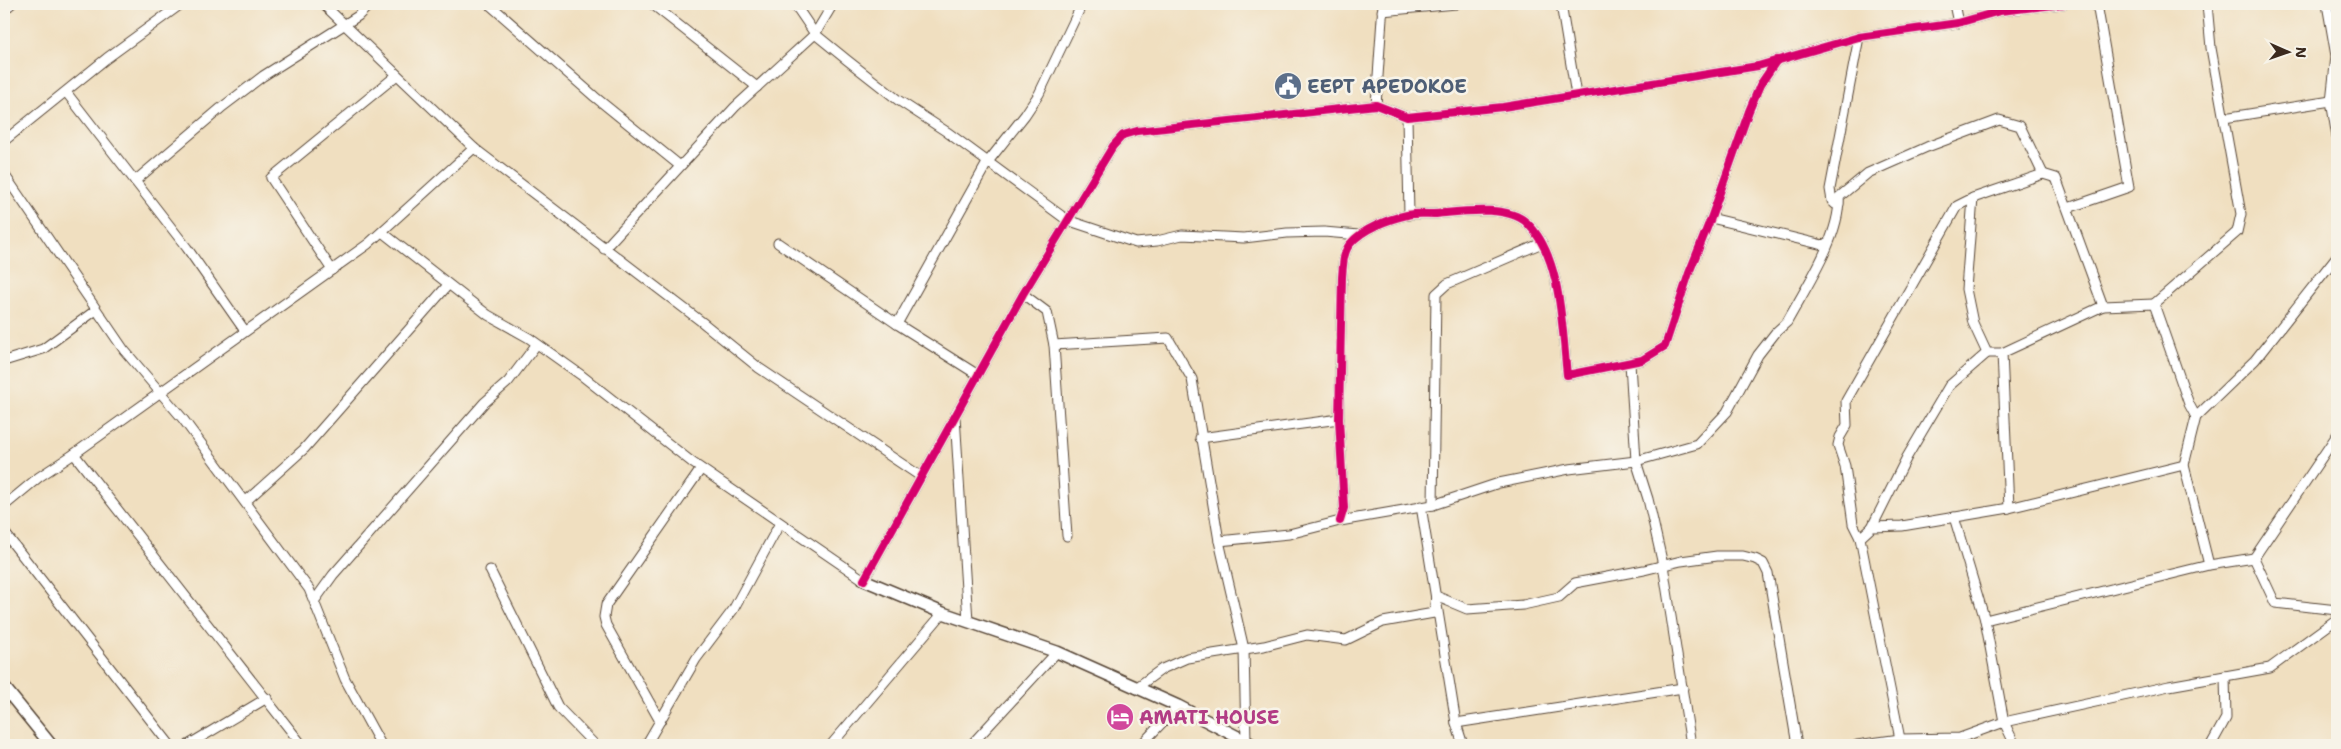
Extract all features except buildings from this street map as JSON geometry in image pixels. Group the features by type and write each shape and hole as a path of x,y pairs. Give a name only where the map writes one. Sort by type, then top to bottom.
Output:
{"street":[{"path":"4,10 11,4"},
{"path":"4,141 107,58 181,4"},
{"path":"323,4 474,148 751,362 920,476"},
{"path":"135,181 221,108 263,76 358,16 370,4"},
{"path":"489,4 499,7 601,101 679,165"},
{"path":"652,4 757,87"},
{"path":"792,4 816,34 898,100 947,132 1067,220 1136,243 1157,241 1182,235 1244,238 1287,233 1324,232 1359,235"},
{"path":"604,249 679,165 757,87 816,34 833,4"},
{"path":"897,324 987,163 1025,115 1038,94 1082,4"},
{"path":"1376,105 1382,8 1456,4"},
{"path":"1561,4 1576,94"},
{"path":"1954,4 1958,23"},
{"path":"864,580 920,476 1023,294 1113,146 1123,135 1136,131 1376,105 1407,117 1503,107 1758,66 1859,37 1958,23 2000,11 2063,4"},
{"path":"2068,208 2129,187 2097,4"},
{"path":"1860,538 1872,528 1907,457 1949,386 1987,353 2002,352 2103,306 2154,304 2237,232 2241,214 2211,48 2207,4"},
{"path":"2328,4 2337,56 2331,100 2337,137"},
{"path":"1839,197 1839,204 1835,204 1832,201 1830,189 1859,37"},
{"path":"1340,522 1344,508 1339,419 1344,258 1348,245 1359,235 1409,215 1474,211 1509,214 1526,222 1542,243 1551,262 1567,375 1649,358 1665,346 1689,273 1711,218 1749,111 1760,85 1777,60"},
{"path":"332,270 270,178 397,75"},
{"path":"66,92 187,248 245,331"},
{"path":"2224,118 2331,100"},
{"path":"1407,117 1409,215"},
{"path":"1839,197 1868,173 1999,120 2020,126 2043,174"},
{"path":"4,506 39,476 74,454 332,270 382,232 474,148"},
{"path":"4,174 124,350 182,419 304,581 315,600 345,679 380,743"},
{"path":"1902,742 1860,538 1853,524 1845,466 1838,445 1847,425 1846,401 1957,206 1973,198 2043,174 2056,178 2103,306"},
{"path":"1219,541 1289,534 1340,522 1433,505 1514,479 1569,469 1636,461 1678,451 1697,444 1727,412 1758,355 1787,322 1828,242 1839,213 1839,197"},
{"path":"1973,198 1966,289 1973,323 1987,353"},
{"path":"1711,218 1789,238 1823,244 1828,242"},
{"path":"382,232 488,315 503,322 581,375 625,412 701,469 864,580 943,613 1057,652 1178,706 1249,744"},
{"path":"778,243 897,324 978,375"},
{"path":"1433,505 1436,294 1447,284 1542,243"},
{"path":"2210,565 2184,465 2196,417 2255,360 2337,256"},
{"path":"245,502 304,449 448,285"},
{"path":"1023,294 1047,312 1054,346 1067,536"},
{"path":"2154,304 2189,404 2196,417"},
{"path":"4,361 43,349 96,310"},
{"path":"1054,346 1168,338 1192,379 1200,438 1219,541 1244,649 1249,744"},
{"path":"315,600 354,551 484,403 508,382 536,345"},
{"path":"2002,352 2009,508"},
{"path":"1630,363 1636,461 1648,499 1663,565 1691,745"},
{"path":"955,416 968,621"},
{"path":"1200,438 1339,419"},
{"path":"1985,620 2210,565 2254,558 2337,435"},
{"path":"74,454 302,745"},
{"path":"1872,528 1902,526 2009,508 2184,465"},
{"path":"660,721 606,625 604,611 701,469"},
{"path":"1421,506 1456,723 1462,745"},
{"path":"1954,517 1985,620 2004,722 2016,745"},
{"path":"646,745 696,659 733,610 780,523"},
{"path":"4,532 170,745"},
{"path":"1436,596 1467,609 1523,605 1559,597 1575,583 1663,565 1700,558 1736,556 1755,559 1766,567 1797,745"},
{"path":"2254,558 2276,603 2337,610"},
{"path":"490,570 558,707 595,745"},
{"path":"1136,688 1162,669 1187,658 1244,649 1307,635 1346,640 1383,622 1434,613 1436,596"},
{"path":"831,745 943,613"},
{"path":"1857,745 1960,738 2004,722 2270,668 2337,619"},
{"path":"971,745 1057,652"},
{"path":"2211,745 2226,718 2225,676"},
{"path":"4,687 52,745"},
{"path":"1456,723 1683,688"},
{"path":"188,745 267,698"},
{"path":"1141,745 1178,706"}],"cycle path":[{"path":"864,580 1023,294 1113,146 1123,135 1137,131 1376,105 1407,117 1503,107 1758,66 1859,37 1958,23 2000,11 2063,4"},
{"path":"1340,521 1344,508 1339,419 1342,277 1345,255 1350,244 1361,234 1376,225 1410,214 1469,211 1508,213 1527,223 1539,237 1547,254 1558,294 1567,375 1642,360 1665,346 1689,273 1711,218 1749,111 1760,85 1777,60"}],"place":[{"name":"EEPT APEDOKOE","path":"1288,86"},
{"name":"AMATI HOUSE","path":"1120,717"}]}
